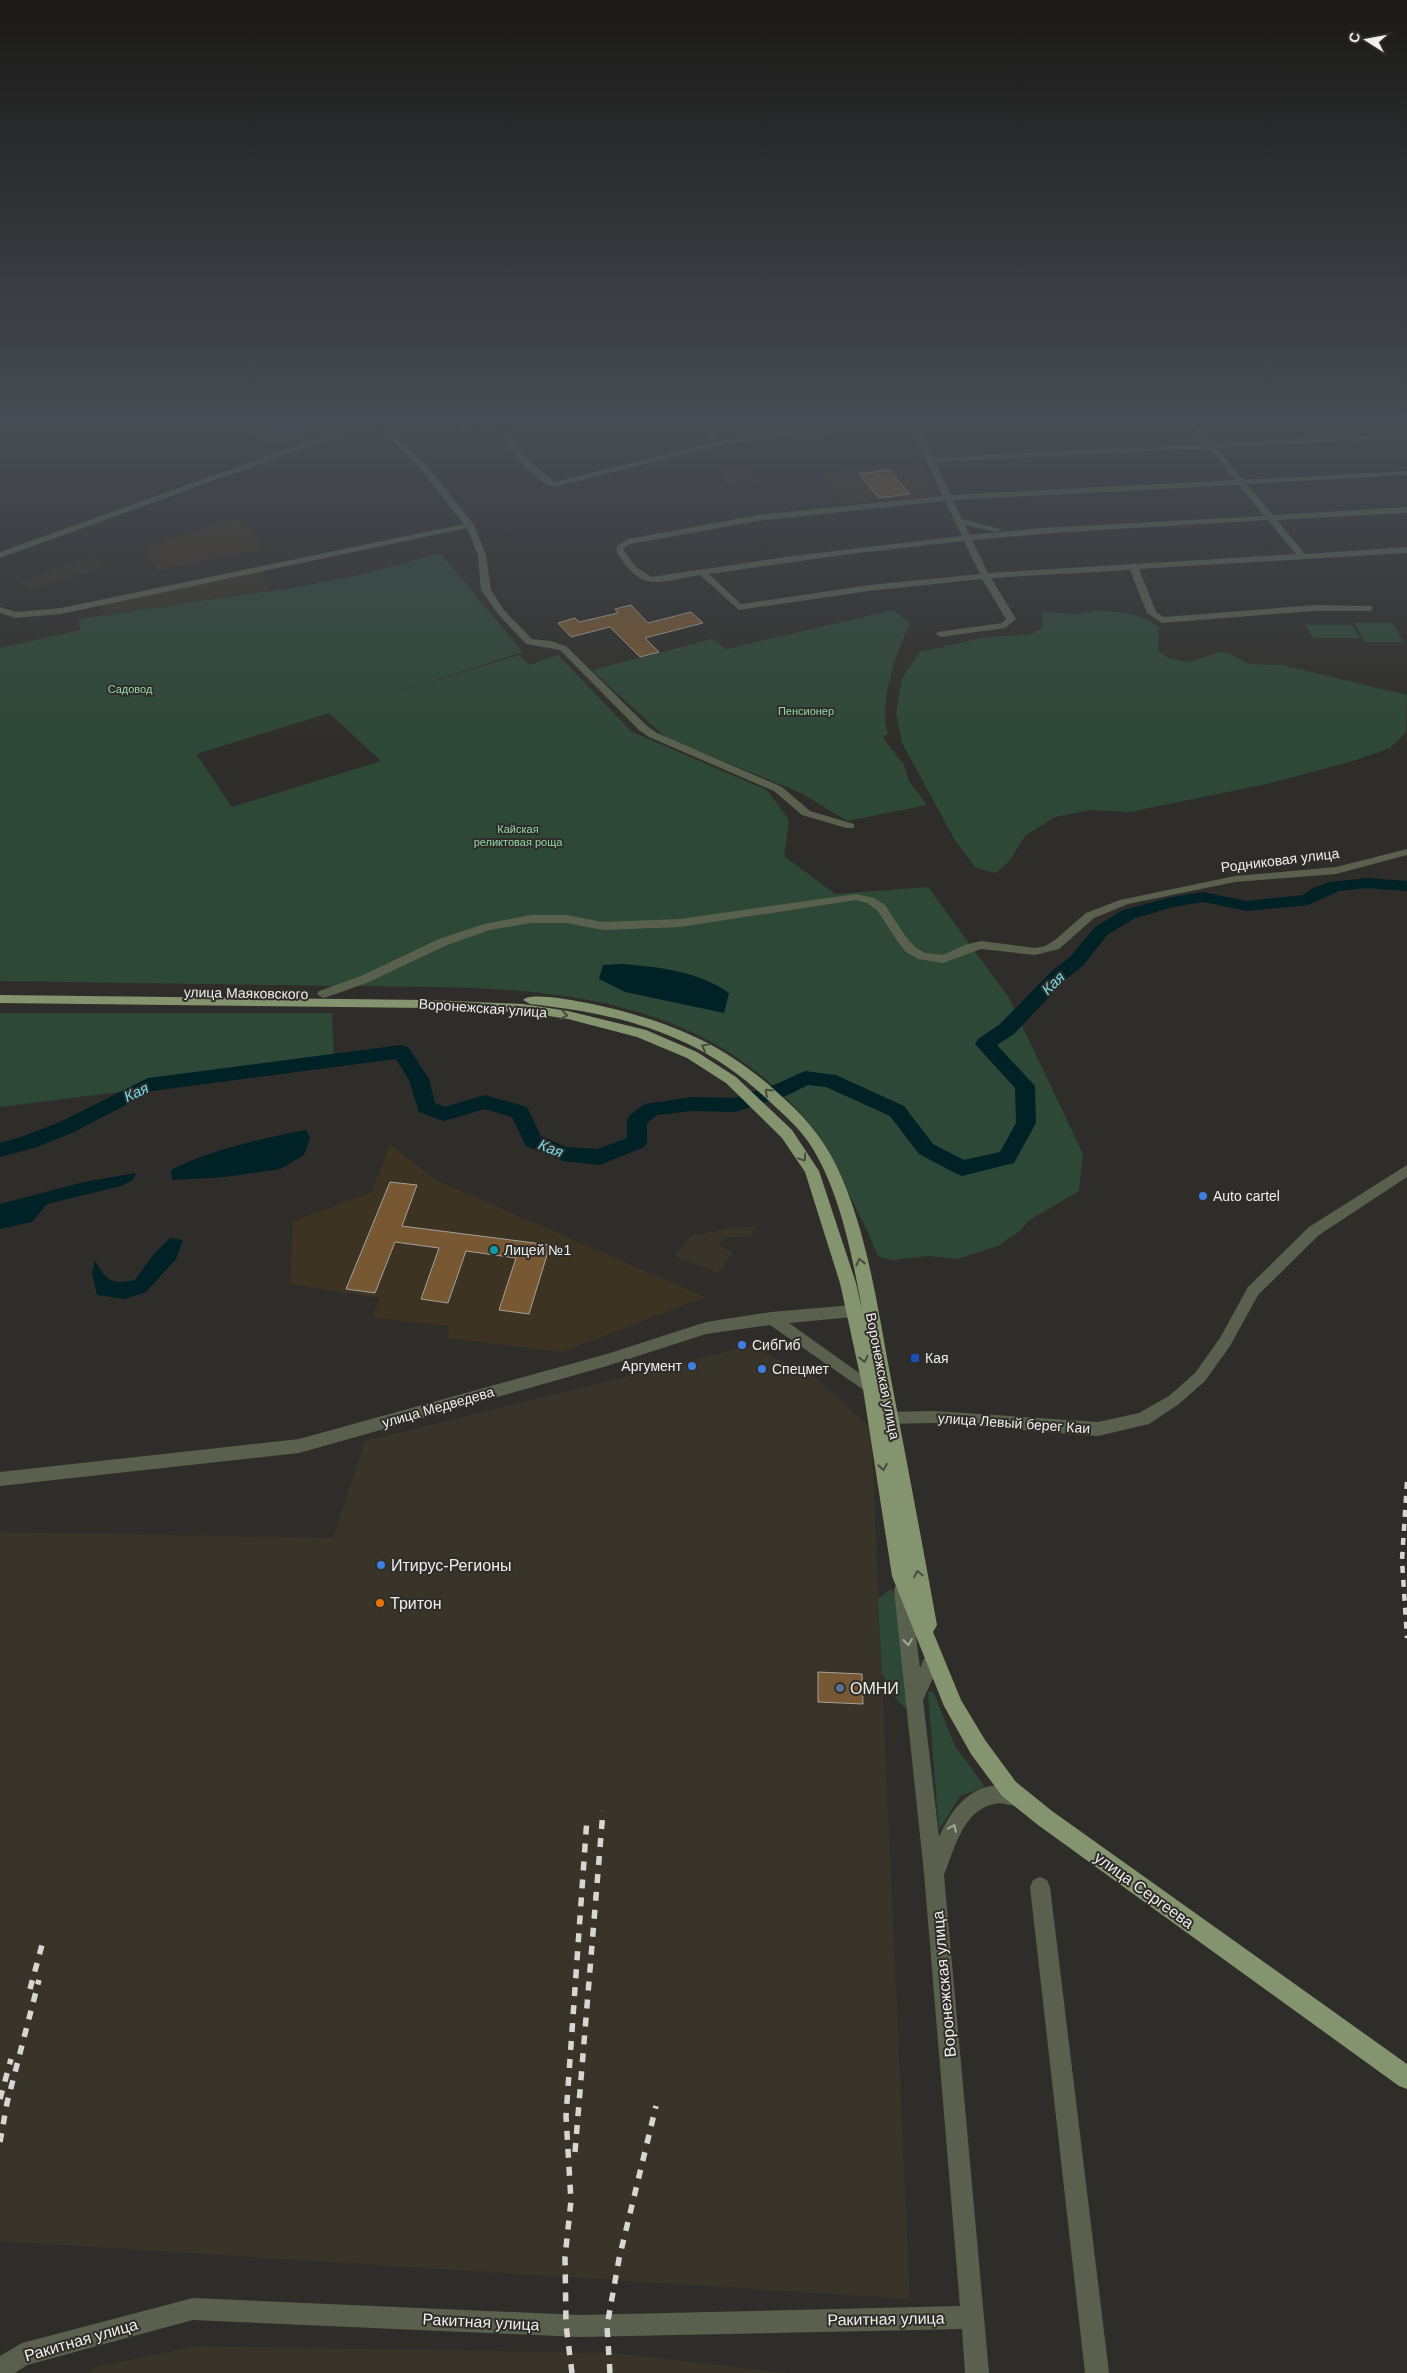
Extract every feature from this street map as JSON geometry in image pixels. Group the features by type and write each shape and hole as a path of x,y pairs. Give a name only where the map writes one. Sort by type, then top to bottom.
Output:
{"main road":[{"name":"улица Маяковского","path":"0,989 492,996"},
{"name":"Воронежская улица","path":"492,996 565,1003 622,1015 682,1035 746,1072 807,1130 822,1154 840,1195 854,1236 871,1389 883,1418 901,1576 934,1656"},
{"name":"улица Маяковского","path":"0,999 341,1002"},
{"name":"Воронежская улица","path":"341,1002 500,1006 568,1015 641,1033 692,1055 731,1080 786,1134 812,1171 848,1283 862,1310 934,1656"},
{"name":"улица Сергеева","path":"934,1656 954,1706 978,1747 1009,1789 1102,1860 1407,2078"}],"street":[{"path":"0,555 70,529"},
{"path":"0,610 15,615 61,611 452,529"},
{"path":"471,529 482,555 486,590 501,612 529,642 551,644 563,648 643,728 653,735 778,789 806,813 850,826"},
{"path":"700,529 628,542 621,546 620,551 631,568 643,578 651,580 872,547 967,537 1085,529"},
{"path":"941,634 1005,625 1011,619 985,576 963,529"},
{"path":"993,529 1050,531"},
{"path":"1279,529 1302,556"},
{"path":"702,572 738,607 869,588 985,576 1407,550"},
{"path":"1133,566 1152,613 1162,620 1315,608 1369,608"},
{"name":"Родниковая улица","path":"323,994 365,979 397,962 443,942 488,928 531,919 566,919 604,926 680,923 842,898 865,897 876,901 883,907 899,937 908,948 919,955 939,959 978,945 987,944 1014,951 1044,950 1063,940 1080,922 1098,911 1125,902 1236,879 1327,872 1407,852"},
{"name":"улица Левый берег Каи","path":"883,1418 935,1418 1098,1429 1142,1419 1174,1400 1200,1377 1225,1342 1253,1291 1314,1231 1407,1170"},
{"name":"улица Медведева","path":"0,1479 299,1446 607,1360 706,1328 771,1318 862,1310"},
{"path":"771,1318 871,1389"},
{"name":"Воронежская улица","path":"901,1576 934,1873 977,2373"},
{"path":"915,1698 934,1656"},
{"path":"934,1873 957,1820 978,1799 997,1794 1020,1798"},
{"path":"1040,1887 1097,2373"},
{"name":"Ракитная улица","path":"0,2369 22,2355 193,2309 579,2326 973,2317"}],"shaded area":[{"path":"204,529 247,529 264,548 158,571 145,548"},
{"path":"94,556 104,567 29,591 17,582"},
{"path":"263,571 269,590 104,615 103,603"},
{"path":"390,1144 436,1180 705,1297 563,1352 447,1338 449,1326 373,1318 379,1298 290,1284 293,1221 372,1192"},
{"path":"757,1227 750,1236 724,1238 718,1246 733,1252 718,1273 675,1256 691,1236 731,1228"},
{"path":"750,1346 816,1378 871,1428 910,2299 0,2241 0,1532 333,1538 365,1441"},
{"path":"196,2346 615,2353 788,2373 89,2373 97,2367"}],"green space":[{"name":"Кайская реликтовая роща","path":"440,553 523,652 401,691 519,655 529,665 558,655 632,732 767,790 789,820 784,856 835,894 928,887 1009,998 1083,1154 1079,1191 1028,1221 1020,1231 998,1246 957,1259 928,1256 892,1260 880,1257 876,1252 823,1141 771,1084 718,1046 660,1019 599,1002 535,992 469,988 0,981 0,648 80,630 78,619 298,587 372,572","holes":["329,713 381,761 232,807 196,754"]},
{"name":"Пенсионер","path":"893,610 910,623 890,678 885,709 885,722 888,733 883,738 904,765 909,781 927,805 847,821 801,793 665,737 592,670 712,639 727,649"},
{"path":"1093,611 1127,613 1143,618 1159,627 1158,650 1168,658 1189,662 1220,652 1231,654 1248,664 1282,665 1407,695 1406,732 1390,748 1353,761 1271,783 1130,812 1091,810 1055,817 1025,836 1010,860 996,873 976,868 956,842 902,743 896,713 902,678 920,652 981,638 1031,634 1042,628 1042,612 1076,614"},
{"path":"1354,623 1392,623 1404,642 1365,642"},
{"path":"1306,625 1352,625 1360,638 1313,638"},
{"path":"0,1013 332,1013 334,1065 0,1107"},
{"path":"891,1589 898,1600 910,1713 898,1701 882,1674 878,1599"},
{"path":"933,1691 955,1746 985,1787 960,1796 939,1830 928,1692"}],"water":[{"path":"622,964 678,971 717,986 729,993 724,1013 625,992 599,979 603,965"},
{"path":"306,1130 310,1138 304,1155 280,1169 225,1177 172,1180 171,1170 203,1156 254,1141"},
{"path":"136,1173 133,1180 121,1186 47,1204 32,1222 0,1229 0,1204 84,1182"},
{"path":"170,1238 183,1240 176,1259 146,1292 125,1299 97,1295 92,1273 95,1260 110,1280 121,1282 135,1280 153,1255"}],"building":[{"path":"631,605 648,623 691,612 703,623 645,638 659,652 640,657 610,627 571,637 558,623 575,618 579,622 618,613 615,609"},
{"name":"Лицей №1","path":"390,1182 417,1185 402,1226 550,1245 529,1314 499,1310 516,1258 466,1251 448,1303 421,1299 439,1248 395,1242 375,1293 346,1289"},
{"name":"ОМНИ","path":"818,1672 862,1674 863,1704 818,1702"}],"waterway":[{"name":"Кая","path":"0,1150 30,1142 67,1127 148,1085 401,1052 419,1079 426,1107 444,1114 485,1102 520,1112 533,1141 563,1154 600,1157 637,1142 637,1120 652,1109 692,1104 735,1105 781,1090 805,1078 829,1080 897,1111 926,1149 962,1168 1007,1158 1026,1123 1025,1086 985,1044 1007,1029 1059,975 1077,961 1101,931 1129,914 1172,902 1203,897 1247,906 1308,900 1319,892 1336,886 1367,883 1407,886"}],"railway":[{"path":"1407,1482 1402,1560 1407,1638"},
{"path":"575,2152 603,1811"},
{"path":"572,2373 566,2325 565,2257 571,2201 566,2116 587,1818"},
{"path":"30,1989 42,1945"},
{"path":"0,2142 7,2103 39,1980"},
{"path":"0,2099 11,2059"},
{"path":"610,2373 607,2326 619,2259 656,2106"}],"place":[{"name":"Auto cartel","path":"1203,1196"},
{"name":"Лицей №1","path":"494,1250"},
{"name":"СибГиб","path":"742,1345"},
{"name":"Кая","path":"915,1358"},
{"name":"Аргумент","path":"692,1366"},
{"name":"Спецмет","path":"762,1369"},
{"name":"Итирус-Регионы","path":"381,1565"},
{"name":"Тритон","path":"380,1603"},
{"name":"ОМНИ","path":"840,1688"}],"park label":[{"name":"Садовод","path":"130,689"}]}
